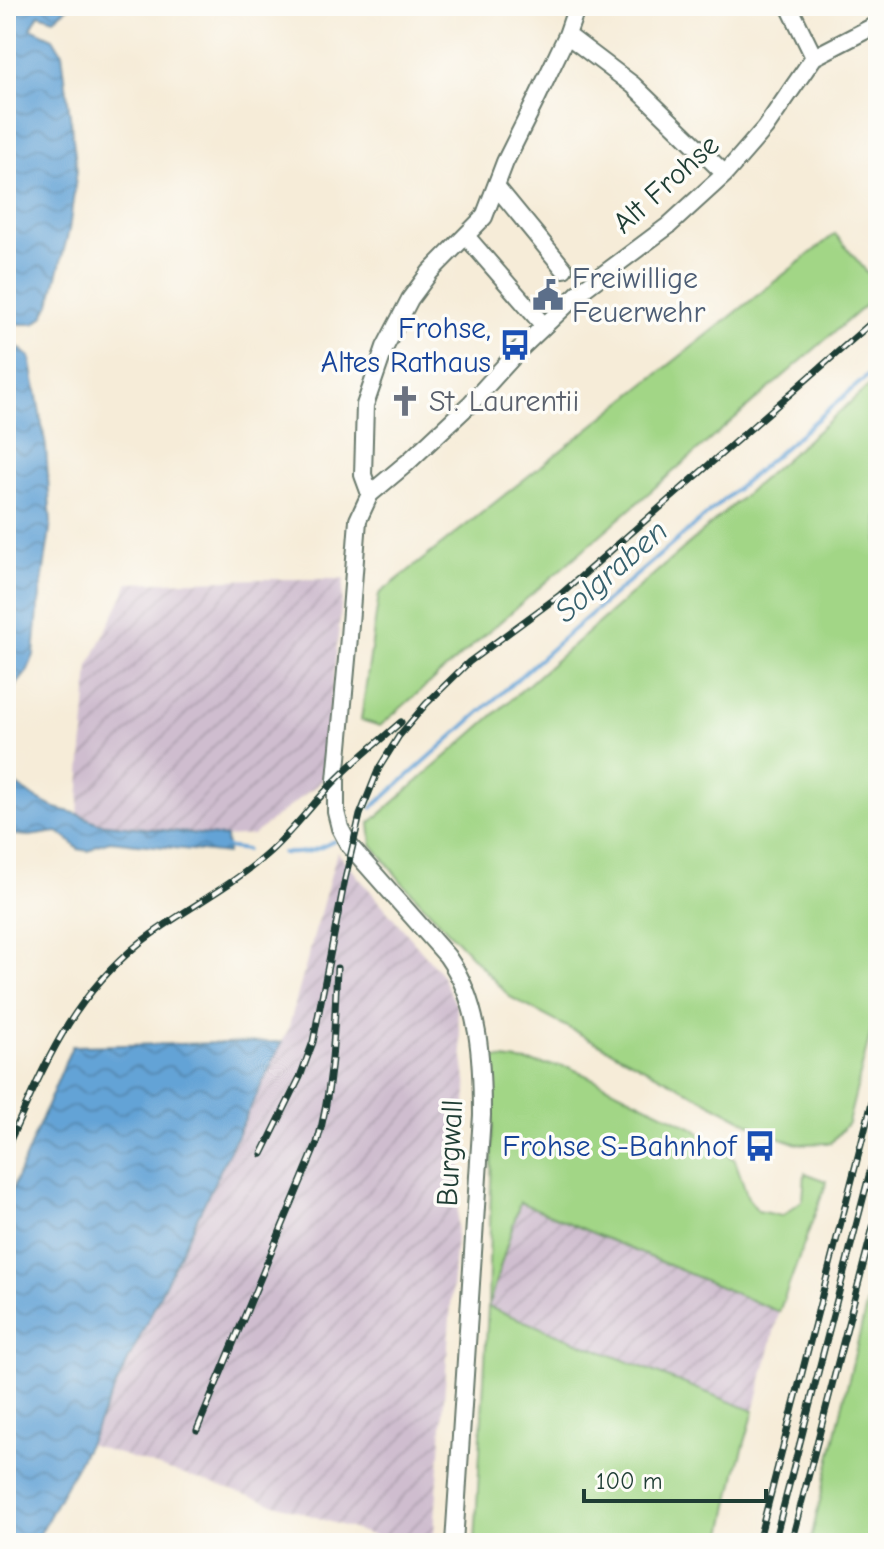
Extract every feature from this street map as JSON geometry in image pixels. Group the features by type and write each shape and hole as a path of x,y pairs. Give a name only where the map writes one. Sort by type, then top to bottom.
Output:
{"street":[{"path":"370,494 363,475 365,405 385,347 410,299 430,272 484,217 505,162 567,35 577,6"},
{"path":"789,6 814,57"},
{"name":"Alt Frohse","path":"370,494 471,403 581,291 668,226 725,174 765,128 814,57 878,24"},
{"path":"567,35 633,85 725,174"},
{"path":"496,186 564,269"},
{"path":"466,236 544,326"},
{"name":"Burgwall","path":"370,494 358,520 336,780 336,812 349,845 453,964 468,992 481,1062 482,1115 454,1543"}],"shaded area":[{"path":"344,579 323,780 253,835 226,837 98,823 78,814 89,666 129,583"},
{"path":"337,852 439,971 456,1004 467,1089 434,1533 422,1543 396,1543 88,1444 288,1030"},
{"path":"519,1202 779,1312 754,1411 488,1307"}],"green space":[{"path":"835,234 878,285 878,294 380,726 361,720 379,594"},
{"path":"878,378 878,1003 848,1123 831,1143 797,1144 767,1133 510,997 401,881 372,844 370,823"},
{"path":"494,1058 569,1067 693,1128 735,1160 748,1198 758,1211 782,1216 803,1200 805,1173 827,1181 779,1312 520,1202 488,1307"},
{"path":"878,1256 878,1543 810,1543"},
{"path":"488,1307 754,1411 736,1473 721,1543 475,1543"}],"water":[{"path":"6,6 70,6 54,19 39,14 31,28 53,38 62,53 77,170 69,230 50,304 43,317 34,324 19,324 6,318"},
{"path":"6,337 30,357 46,447 51,523 34,655 27,672 6,698"},
{"path":"6,777 33,797 55,808 98,823 226,837 227,854 110,841 89,851 78,849 57,832 29,836 6,834"},
{"path":"282,1042 88,1444 35,1543 6,1543 6,1204 72,1046"}],"waterway":[{"name":"Solgraben","path":"372,808 878,367"},
{"name":"Solgraben","path":"283,853 310,851 334,841"},
{"name":"Solgraben","path":"225,847 246,850"}],"railway":[{"path":"262,1154 300,1077 313,1042 360,815 379,768 399,736 469,662 560,595 878,317"},
{"path":"6,1149 60,1037 94,988 141,942 236,879 266,855 341,775 401,722"},
{"path":"197,1430 317,1143 330,1078 337,968"},
{"path":"758,1543 878,1079"},
{"path":"774,1543 878,1141"},
{"path":"791,1543 878,1208"}],"place":[{"name":"Freiwillige Feuerwehr","path":"548,295"},
{"name":"Frohse, Altes Rathaus","path":"515,345"},
{"name":"St. Laurentii","path":"405,401"},
{"name":"Frohse S-Bahnhof","path":"760,1146"}]}
